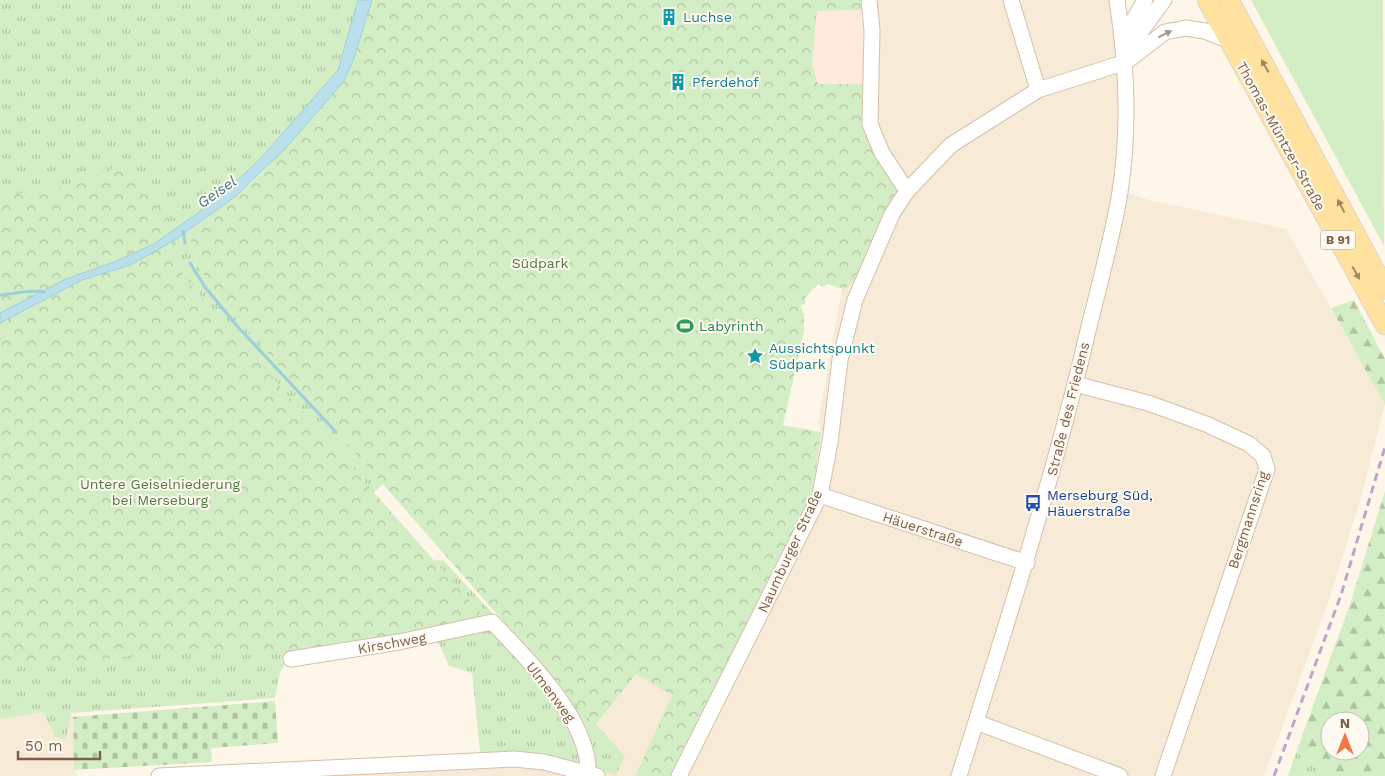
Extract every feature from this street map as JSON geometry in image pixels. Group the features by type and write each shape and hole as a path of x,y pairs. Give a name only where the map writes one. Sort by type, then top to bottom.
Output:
{"main road":[{"name":"Thomas-Müntzer-Straße","path":"1207,0 1385,325"},
{"name":"Thomas-Müntzer-Straße","path":"1229,0 1385,289"}],"street":[{"path":"869,0 872,30 870,124 882,153 907,191"},
{"path":"1011,0 1038,90"},
{"name":"Straße des Friedens","path":"959,776 1027,563 1075,384 1120,192 1126,130 1126,62 1117,0"},
{"path":"1123,38 1137,10 1145,0"},
{"name":"Straße des Friedens","path":"1126,62 1142,30 1164,0"},
{"path":"1126,62 1165,32 1186,28 1205,31 1230,41"},
{"name":"Naumburger Straße","path":"679,776 820,495 830,442 840,360 855,300 892,214 907,191 951,145 1038,90 1126,62"},
{"name":"Bergmannsring","path":"1075,384 1148,403 1206,424 1249,444 1263,456 1267,468 1163,776"},
{"name":"Häuerstraße","path":"820,495 1027,563"},
{"name":"Kirschweg","path":"290,659 399,642 492,622"},
{"name":"Ulmenweg","path":"492,622 537,672 576,724 587,751 592,775"},
{"path":"976,722 1120,776"},
{"path":"159,776 426,769 514,759 544,762 592,775"}],"shaded area":[{"path":"861,0 1116,0 1126,62 1120,191 1149,200 1286,229 1385,405 1361,497 1330,597 1264,776 671,776 811,495 821,432 818,423 869,137"},
{"path":"861,10 865,84 818,84 812,65 817,11"},
{"path":"636,674 672,695 635,776 300,776 479,758 480,753 530,752 578,764 625,756 596,726"},
{"path":"43,712 55,737 66,738 70,713 73,717 74,770 78,776 0,776 0,719"}],"green space":[{"path":"0,0 358,0 338,70 260,159 230,187 168,236 0,313"},
{"name":"Südpark","path":"372,0 861,0 861,10 817,11 812,65 818,84 865,84 869,137 899,195 859,276 845,289 827,284 824,287 818,284 805,298 805,304 800,305 804,315 804,331 783,425 821,432 812,495 671,776 635,776 672,695 636,674 595,726 209,286 197,262 188,232 236,196 261,174 344,81 353,61"},
{"path":"1251,0 1383,0 1384,246"},
{"name":"Untere Geiselniederung bei Merseburg","path":"119,164 163,210 183,276 491,625 354,650 304,649 254,655 202,651 0,667 0,196 41,191 88,180 91,177 106,173"},
{"name":"Untere Geiselniederung bei Merseburg","path":"188,232 197,262 209,286 383,484 367,499 426,561 443,560 625,756 616,775 530,752 480,753 472,673 449,666 439,644 416,629 294,650 280,672 275,698 71,713 66,739 55,737 43,712 0,719 0,323 130,265"},
{"path":"1354,300 1385,359 1385,405 1331,308"},
{"name":"Labyrinth","path":"680,312 691,313 697,320 695,333 687,338 676,337 671,331"},
{"path":"1385,491 1385,776 1333,776 1297,750 1350,604"},
{"path":"275,701 278,743 211,748 212,762 74,770 73,717"},
{"path":"1297,750 1333,776 1288,776"}],"water":[{"path":"358,0 372,0 353,61 344,81 285,149 236,196 178,238 130,265 82,280 0,323 0,313 66,279 114,262 154,244 230,187 260,159 338,70"}],"waterway":[{"path":"183,231 185,243"},
{"path":"190,263 205,287 237,326 336,432"},
{"path":"0,295 28,291 44,292"}],"railway":[{"path":"1274,776 1341,595 1385,447"}],"place":[{"name":"Luchse","path":"669,17"},
{"name":"Pferdehof","path":"678,82"},
{"name":"Labyrinth","path":"685,326"},
{"name":"Aussichtspunkt Südpark","path":"755,356"},
{"name":"Merseburg Süd, Häuerstraße","path":"1033,503"}],"water label":[{"name":"Geisel","path":"217,192"}]}
